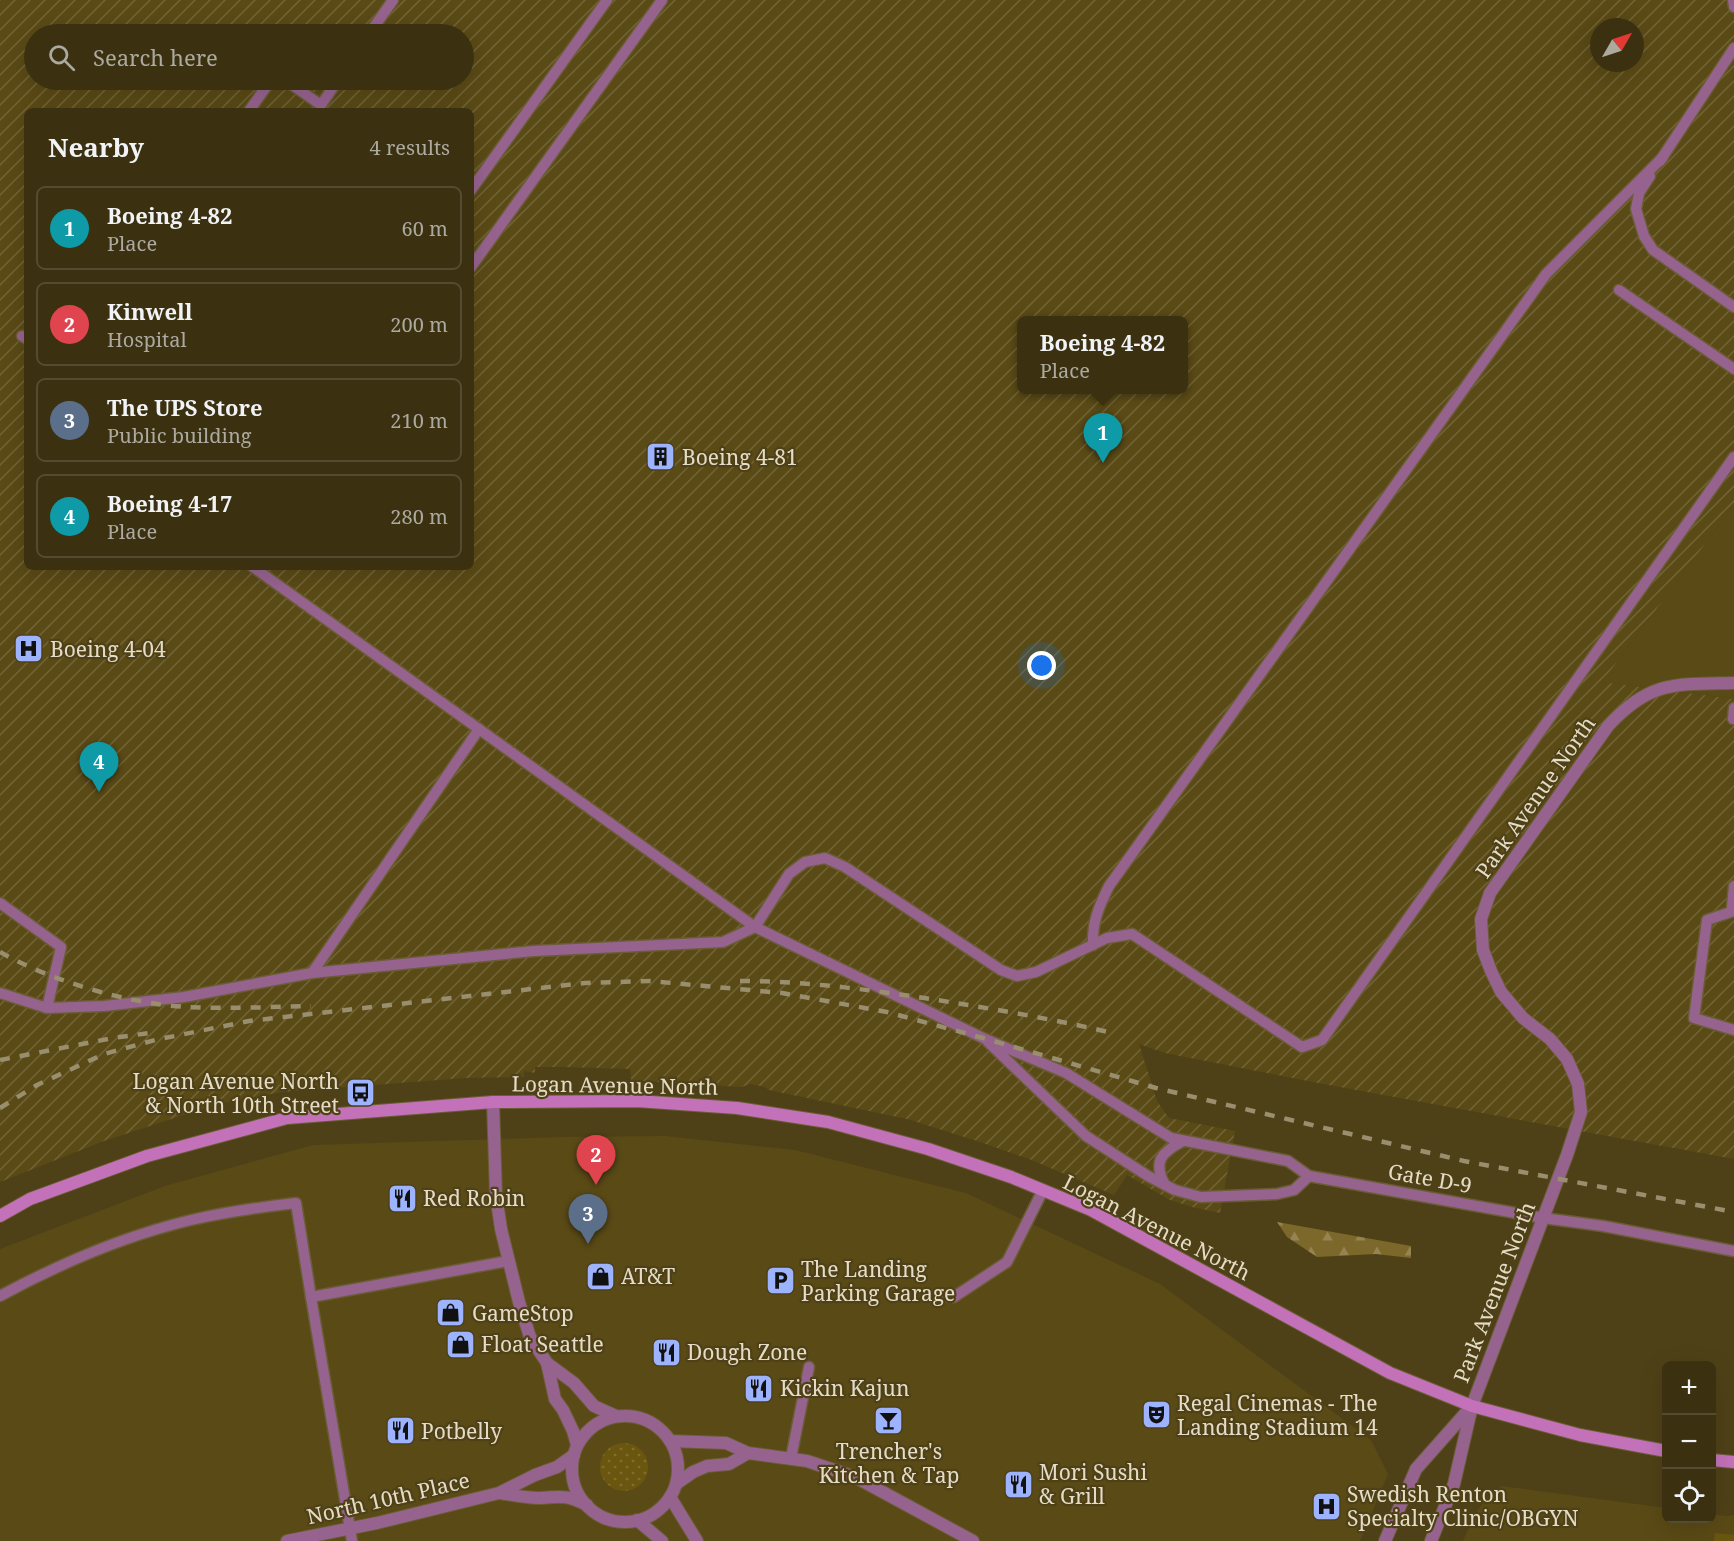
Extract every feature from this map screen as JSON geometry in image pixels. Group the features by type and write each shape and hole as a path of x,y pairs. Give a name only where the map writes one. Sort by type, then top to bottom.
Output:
{"main road":[{"name":"Logan Avenue North","path":"0,1216 30,1199 147,1156 287,1118 493,1102 637,1101 737,1108 828,1122 928,1149 1011,1177 1091,1210 1390,1373 1472,1406 1580,1435 1662,1450"},
{"path":"1716,1460 1734,1462"}],"street":[{"name":"Park Avenue North","path":"1431,1541 1454,1484 1472,1406 1544,1218 1581,1112 1578,1084 1567,1059 1550,1039 1523,1018 1501,992 1483,950 1480,919 1490,892 1619,714 1644,695 1665,686 1734,683"},
{"path":"493,1102 496,1195 508,1261 530,1337 547,1363 574,1383 594,1406 616,1416"},
{"path":"547,1363 555,1399 573,1431 576,1450"},
{"name":"Park Avenue North","path":"1385,1541 1416,1468 1472,1406"},
{"path":"616,1416 632,1416 647,1420 660,1429 670,1441 676,1455 678,1469 676,1484 662,1507 651,1515 624,1522 611,1520 598,1514 587,1505 578,1493 573,1479 572,1465 576,1450 586,1432 600,1422 616,1416"},
{"path":"670,1441 726,1443 748,1453 807,1461 855,1477 973,1541"},
{"name":"North 10th Place","path":"287,1541 350,1535 499,1493 557,1467 576,1450"},
{"path":"676,1484 693,1472 707,1466 729,1464 748,1453"},
{"name":"North 10th Place","path":"499,1493 539,1498 569,1497 587,1505"},
{"path":"670,1497 697,1541"},
{"path":"637,1520 662,1541"}],"lane":[{"path":"376,24 393,0"},
{"path":"474,186 607,0"},
{"path":"474,263 662,0"},
{"path":"1732,0 1734,7"},
{"path":"1734,48 1639,193 1636,209 1644,236 1653,250 1734,307"},
{"path":"251,108 265,90"},
{"path":"299,90 321,105 331,90"},
{"path":"1093,945 1092,930 1098,908 1109,886 1546,274 1663,157"},
{"path":"1619,290 1734,369"},
{"path":"0,993 47,1008 104,1006 184,997 312,973 534,951 723,942 755,927 789,874 805,862 825,858 845,867 1001,970 1017,976 1036,972 1107,938 1132,934 1302,1047 1322,1040 1734,457"},
{"path":"258,570 755,927 983,1038 1066,1073 1171,1138 1288,1161 1309,1176 1294,1190 1277,1194 1201,1197 1175,1190 1086,1136 983,1038"},
{"path":"312,973 479,729"},
{"path":"1734,886 1731,907 1734,911 1707,920 1694,1018 1734,1030"},
{"path":"0,903 61,947 47,1008"},
{"path":"1164,1185 1158,1166 1160,1159 1172,1147 1183,1141"},
{"name":"Gate D-9","path":"1309,1176 1544,1218 1603,1226 1733,1251"},
{"path":"942,1296 954,1297 1007,1262 1043,1190"},
{"path":"0,1296 41,1274 139,1235 191,1220 296,1203 350,1535"},
{"path":"311,1297 508,1261"},
{"path":"791,1458 809,1367"}],"shaded area":[{"path":"0,0 1734,0 1734,505 1602,682 1734,699 1734,1159 1318,1083 1165,1053 1139,1044 1157,1101 1169,1118 1235,1131 1220,1213 1170,1200 1127,1175 1114,1195 1029,1159 907,1119 769,1090 751,1084 741,1087 631,1080 630,1069 535,1067 535,1073 524,1071 524,1077 465,1078 282,1092 217,1104 104,1141 0,1182"},
{"path":"1734,505 1734,699 1602,682"},
{"path":"665,1136 795,1150 966,1193 1160,1284 1371,1440 1388,1474 1360,1541 0,1541 0,1249 165,1186 313,1145"},
{"path":"619,1443 629,1443 641,1450 648,1462 648,1472 641,1484 629,1491 619,1491 604,1480 600,1472 600,1462 611,1447"},
{"path":"1501,1486 1662,1507 1662,1523 1716,1523 1716,1515 1734,1515 1734,1541 1463,1541 1474,1515 1490,1494"},
{"path":"1715,1533 1734,1535 1734,1541 1714,1541"}],"green space":[{"path":"1277,1222 1411,1246 1411,1258 1376,1254 1317,1257 1287,1237"}],"railway":[{"path":"0,952 20,963 66,981 140,1001 202,1008 311,1006"},
{"path":"0,1108 37,1085 104,1054 155,1040 249,1021 585,983 650,981 782,993 887,1012 1156,1088 1464,1161 1734,1212"},
{"path":"740,981 814,984 888,993 1001,1011 1108,1032"},
{"path":"0,1060 113,1038 157,1032"}],"place":[{"name":"Boeing 4-81","path":"661,457"},
{"name":"Boeing 4-82","path":"1103,463"},
{"name":"Boeing 4-04","path":"29,649"},
{"name":"Boeing 4-17","path":"99,792"},
{"name":"Logan Avenue North & North 10th Street","path":"360,1093"},
{"name":"Kinwell","path":"596,1185"},
{"name":"Red Robin","path":"402,1198"},
{"name":"The UPS Store","path":"588,1244"},
{"name":"AT&T","path":"600,1276"},
{"name":"The Landing Parking Garage","path":"780,1281"},
{"name":"GameStop","path":"451,1313"},
{"name":"Float Seattle","path":"460,1344"},
{"name":"Dough Zone","path":"666,1352"},
{"name":"Kickin Kajun","path":"759,1388"},
{"name":"Regal Cinemas - The Landing Stadium 14","path":"1156,1415"},
{"name":"Trencher's Kitchen & Tap","path":"889,1420"},
{"name":"Potbelly","path":"400,1431"},
{"name":"Mori Sushi & Grill","path":"1018,1484"},
{"name":"Swedish Renton Specialty Clinic/OBGYN","path":"1326,1506"}]}
